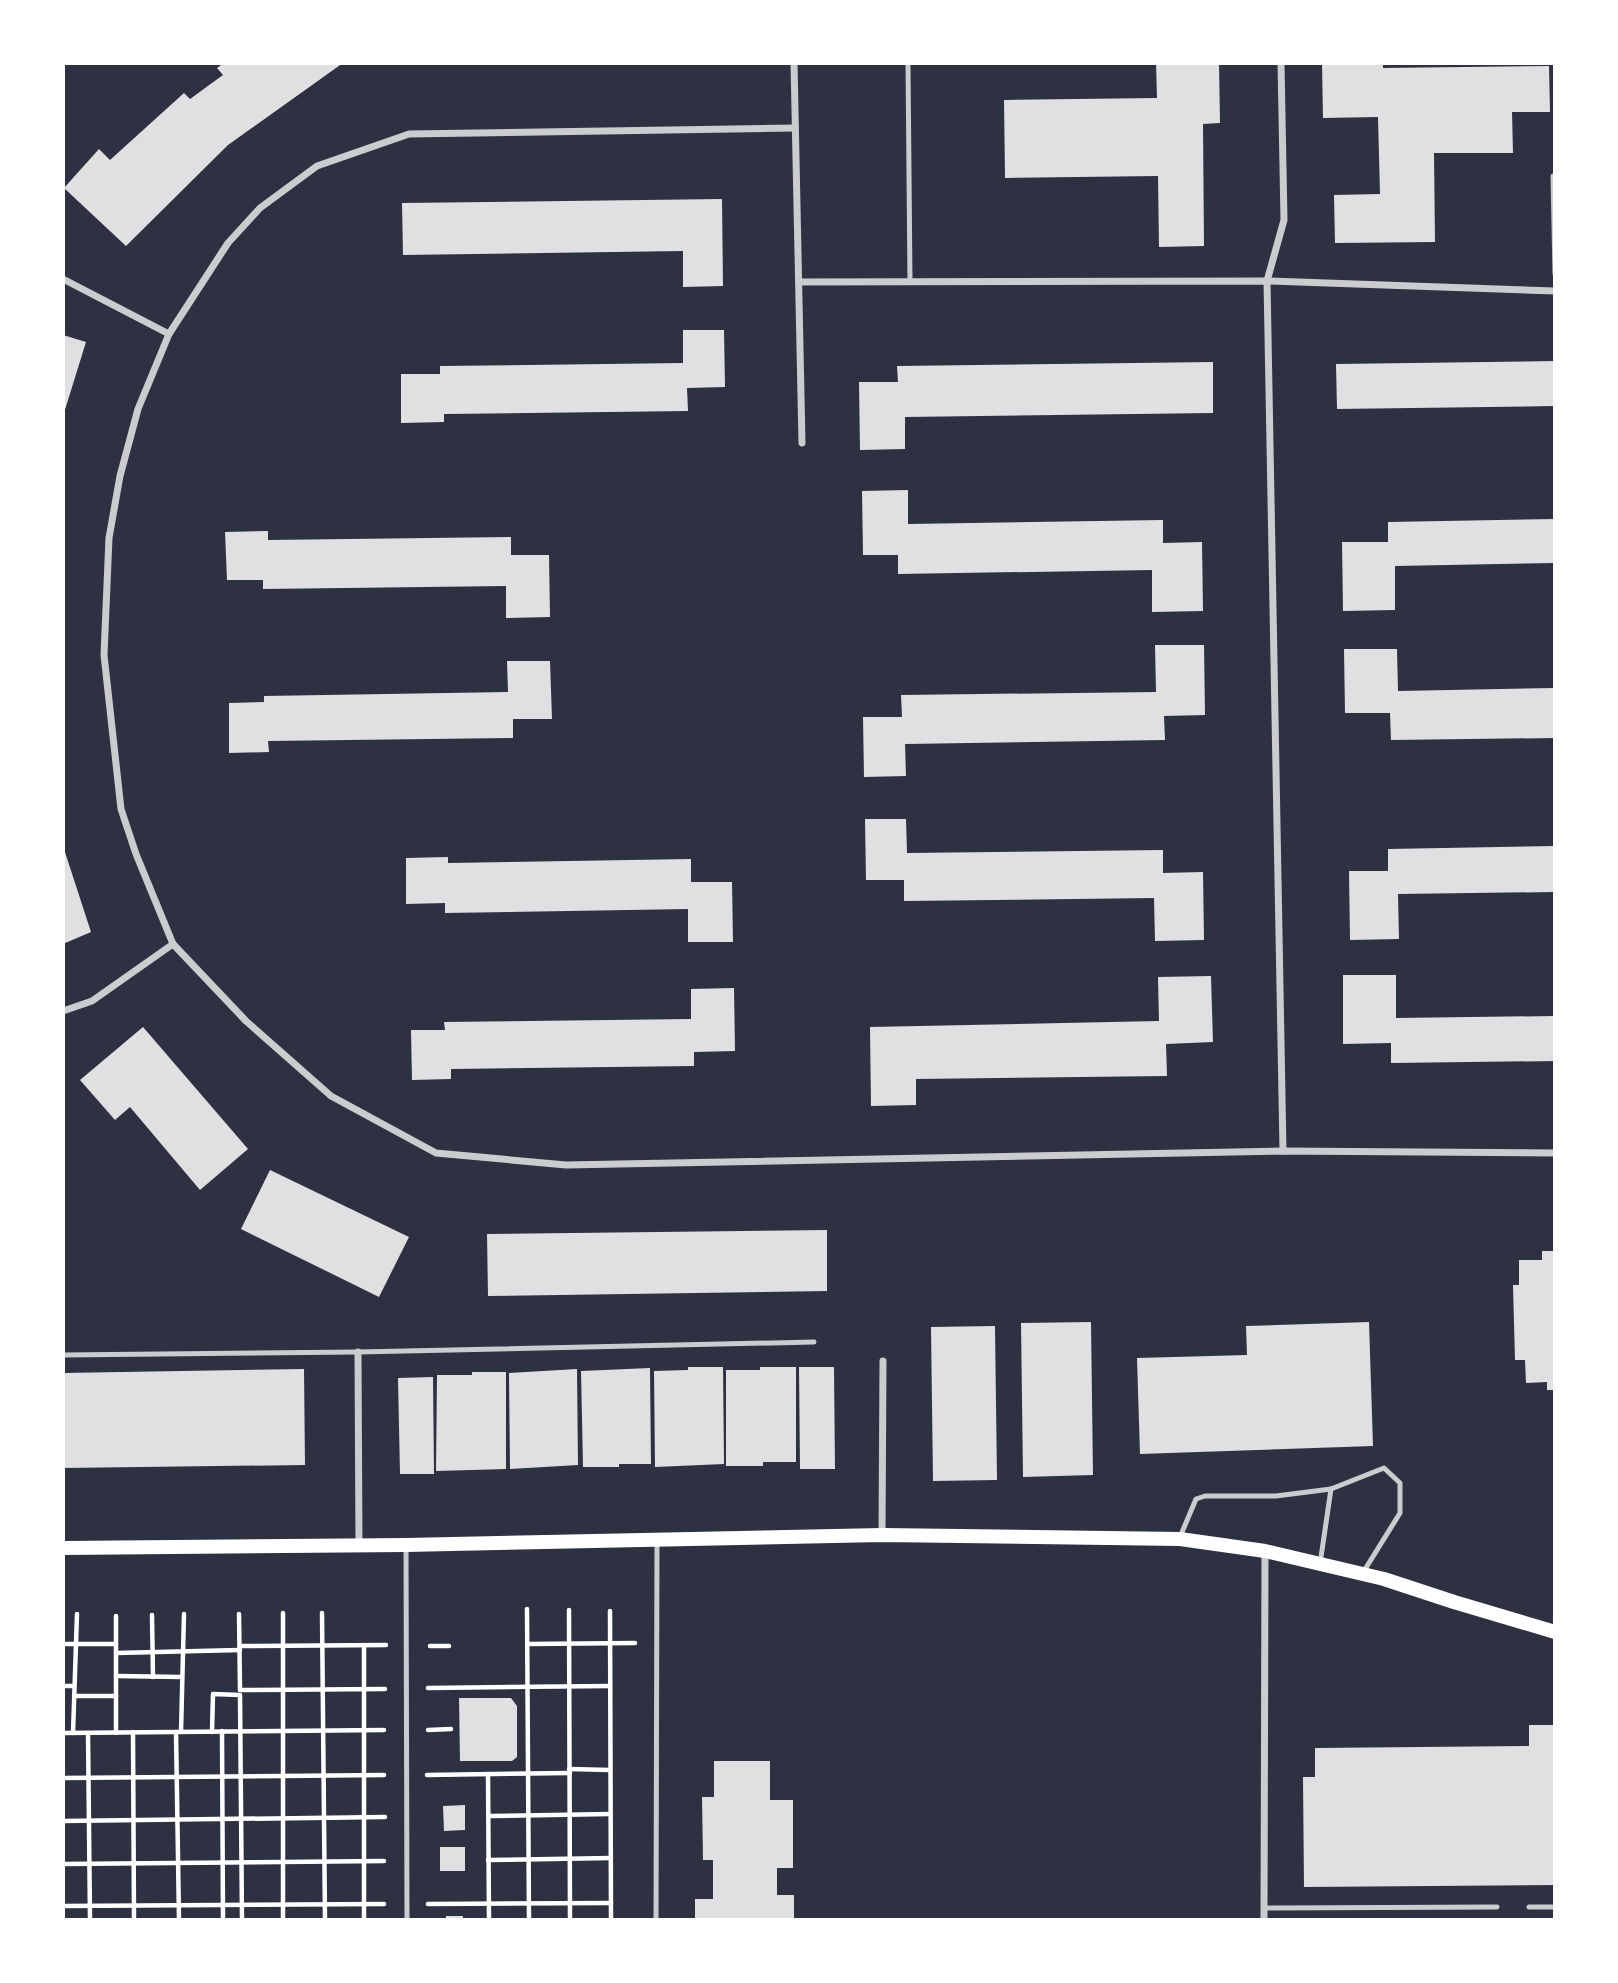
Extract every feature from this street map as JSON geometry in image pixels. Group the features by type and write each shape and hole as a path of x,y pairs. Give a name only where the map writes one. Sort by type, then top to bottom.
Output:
{"main road":[{"path":"63,1548 359,1546 882,1535 1180,1539 1265,1551 1362,1574 1555,1632"}],"street":[{"path":"794,63 802,443"},
{"path":"1281,63 1284,220 1267,281 1283,1151"},
{"path":"795,128 409,134 317,166 260,208 228,243 169,334 138,409 120,476 109,538 104,655 121,809 136,854 173,944 246,1021 331,1096 436,1153 566,1165 1283,1151 1555,1153"},
{"path":"63,278 169,334"},
{"path":"799,282 1267,281 1555,291"},
{"path":"63,1011 92,1001 173,944"},
{"path":"358,1352 359,1546"},
{"path":"882,1535 883,1361"},
{"path":"1264,1920 1265,1551"}],"lane":[{"path":"908,63 911,282"},
{"path":"1553,176 1555,274"},
{"path":"63,1355 358,1352 814,1342"},
{"path":"1180,1539 1196,1499 1205,1496 1276,1496 1331,1489 1384,1468 1400,1483 1400,1513 1362,1574"},
{"path":"1321,1564 1331,1489"},
{"path":"656,1920 657,1539"},
{"path":"406,1545 407,1920"},
{"path":"1264,1908 1497,1907"},
{"path":"1530,1907 1555,1907"}],"path":[{"path":"527,1609 529,1920"},
{"path":"569,1610 570,1920"},
{"path":"610,1611 611,1920"},
{"path":"283,1613 283,1920"},
{"path":"323,1613 325,1920"},
{"path":"73,1733 77,1614"},
{"path":"178,1920 177,1777 184,1614"},
{"path":"239,1614 242,1920"},
{"path":"152,1615 152,1677"},
{"path":"116,1616 116,1733"},
{"path":"529,1644 657,1643"},
{"path":"63,1644 116,1644"},
{"path":"116,1653 283,1646 407,1645"},
{"path":"364,1646 364,1920"},
{"path":"116,1676 182,1677"},
{"path":"63,1686 74,1686"},
{"path":"212,1732 213,1694 240,1695"},
{"path":"74,1696 116,1696"},
{"path":"63,1733 450,1729"},
{"path":"222,1731 223,1920"},
{"path":"133,1732 134,1920"},
{"path":"88,1733 90,1920"},
{"path":"63,1778 529,1774 610,1770"},
{"path":"488,1774 489,1920"},
{"path":"488,1816 610,1814"},
{"path":"63,1821 407,1817"},
{"path":"488,1860 611,1858"},
{"path":"63,1864 407,1861"},
{"path":"63,1906 611,1903"}],"building":[{"path":"224,63 343,63 228,145 126,246 64,188 99,149 110,160 184,93 190,99 223,75 217,68"},
{"path":"1156,63 1219,63 1220,123 1203,124 1204,246 1159,247 1158,176 1005,178 1004,100 1157,98"},
{"path":"1322,63 1383,63 1383,68 1549,66 1550,112 1512,112 1513,153 1434,153 1435,242 1335,243 1334,195 1380,194 1378,117 1323,118"},
{"path":"722,199 723,286 683,287 683,251 403,255 402,203"},
{"path":"683,330 724,330 725,387 687,388 688,411 444,414 444,422 401,423 401,374 440,374 440,366 683,363"},
{"path":"63,335 86,342 64,413 63,413"},
{"path":"1555,361 1555,406 1337,409 1336,364"},
{"path":"1213,362 1213,413 905,417 905,449 860,450 859,382 898,382 897,366"},
{"path":"908,490 908,524 1163,520 1163,543 1202,542 1203,611 1152,612 1152,570 898,574 898,555 863,555 862,491"},
{"path":"1555,519 1555,563 1395,566 1395,610 1343,611 1342,542 1388,542 1388,522"},
{"path":"268,531 268,540 511,537 511,555 549,555 550,617 506,618 506,586 263,589 263,580 227,580 225,532"},
{"path":"1155,645 1204,645 1205,715 1164,716 1165,740 905,744 906,776 864,777 863,717 902,717 901,695 1156,692"},
{"path":"1344,649 1397,649 1398,691 1555,688 1555,738 1391,740 1390,713 1345,713"},
{"path":"507,661 550,661 552,719 513,719 513,738 268,741 269,752 229,753 229,703 264,702 264,696 508,692"},
{"path":"865,819 906,819 907,853 1163,850 1163,873 1203,872 1204,940 1155,941 1154,898 904,901 904,880 866,880"},
{"path":"63,846 91,932 63,944"},
{"path":"1555,846 1555,892 1398,894 1399,939 1350,940 1349,871 1388,871 1388,849"},
{"path":"448,857 448,863 691,859 691,882 732,882 733,942 688,942 688,909 445,913 445,903 406,904 406,858"},
{"path":"1343,975 1396,975 1396,1018 1555,1016 1555,1061 1391,1063 1391,1043 1343,1044"},
{"path":"1211,976 1213,1042 1166,1044 1167,1076 916,1079 916,1105 871,1106 870,1027 1159,1021 1158,977"},
{"path":"734,988 735,1051 694,1052 694,1066 451,1069 451,1079 412,1080 411,1030 445,1030 444,1022 691,1019 691,989"},
{"path":"143,1027 248,1149 200,1190 130,1107 115,1120 80,1080"},
{"path":"270,1170 409,1237 379,1297 241,1229"},
{"path":"827,1230 827,1291 488,1296 487,1234"},
{"path":"1542,1251 1555,1251 1555,1390 1547,1390 1547,1382 1526,1383 1525,1360 1515,1360 1513,1285 1519,1285 1519,1260 1542,1260"},
{"path":"1091,1322 1093,1475 1023,1477 1021,1323"},
{"path":"1369,1322 1373,1446 1140,1454 1137,1358 1247,1355 1246,1326"},
{"path":"995,1326 997,1480 933,1481 931,1327"},
{"path":"688,1367 723,1367 724,1464 655,1467 654,1371 688,1370"},
{"path":"760,1367 796,1367 796,1462 763,1462 763,1466 726,1466 726,1370 760,1370"},
{"path":"799,1367 834,1367 835,1469 800,1469"},
{"path":"650,1368 651,1464 583,1467 581,1371"},
{"path":"304,1369 305,1465 63,1468 63,1373"},
{"path":"577,1369 578,1465 510,1469 509,1373"},
{"path":"472,1372 506,1372 506,1469 436,1471 437,1375 472,1375"},
{"path":"433,1377 434,1474 400,1474 398,1378"},
{"path":"459,1698 511,1698 517,1706 517,1757 512,1761 460,1761"},
{"path":"1529,1725 1555,1725 1555,1885 1304,1887 1303,1777 1315,1777 1315,1748 1529,1746"},
{"path":"714,1761 770,1761 770,1800 793,1800 793,1868 777,1868 777,1895 794,1895 794,1920 695,1920 695,1899 713,1899 713,1860 703,1860 702,1797 714,1797"},
{"path":"465,1805 465,1830 444,1831 443,1806"},
{"path":"440,1847 465,1847 465,1871 440,1871"},
{"path":"446,1916 463,1916 463,1920 446,1920"}]}
